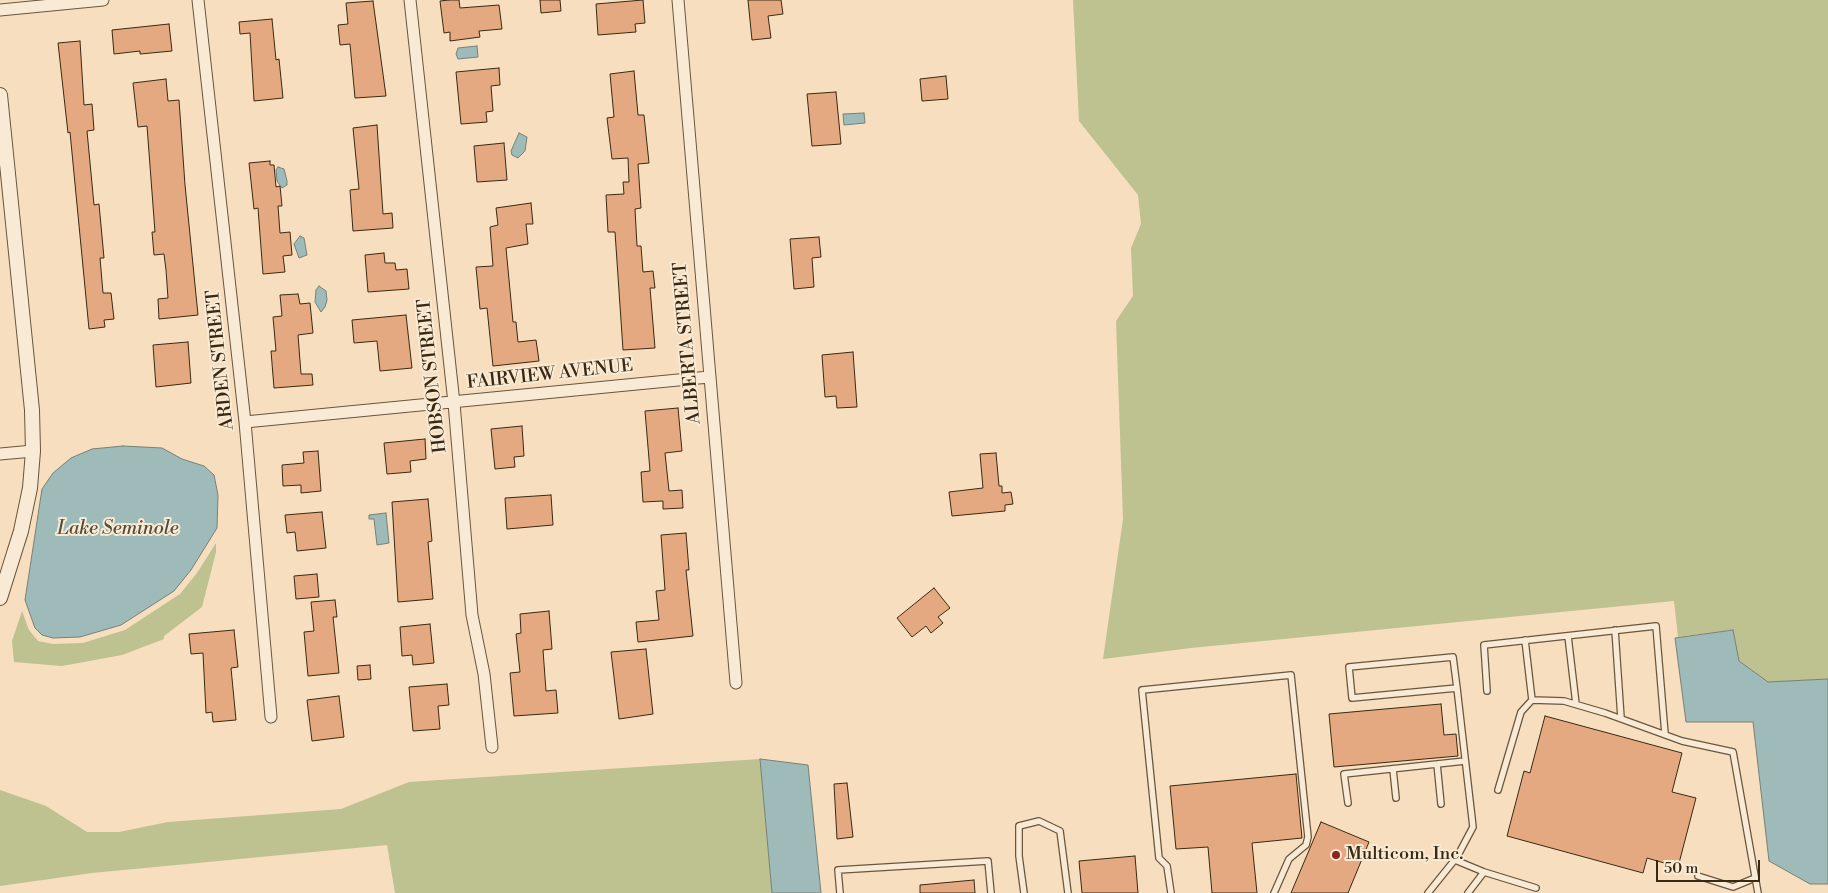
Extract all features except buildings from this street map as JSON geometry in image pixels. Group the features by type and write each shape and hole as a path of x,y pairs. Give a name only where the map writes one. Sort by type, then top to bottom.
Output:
{"street":[{"path":"0,10 103,0"},
{"name":"ARDEN STREET","path":"198,0 246,422 271,717"},
{"name":"HOBSON STREET","path":"410,0 454,403 472,615 484,674 492,747"},
{"name":"ALBERTA STREET","path":"678,0 708,377 736,683"},
{"path":"0,95 32,410 33,451 30,488 21,531 0,598"},
{"name":"FAIRVIEW AVENUE","path":"246,422 708,377"},
{"path":"0,454 33,451"}],"lane":[{"path":"1487,691 1484,645 1656,626 1666,734"},
{"path":"1615,630 1621,718"},
{"path":"1568,636 1576,704"},
{"path":"1498,790 1521,712 1532,700 1525,640"},
{"path":"1428,893 1454,860 1473,827 1457,688 1453,657 1349,667 1352,698 1457,688"},
{"path":"1171,893 1168,866 1159,858 1142,690 1291,676 1308,837 1306,845 1288,858 1274,893"},
{"path":"1532,700 1564,701 1576,704 1666,734 1733,752 1758,893"},
{"path":"1348,803 1344,774 1465,761"},
{"path":"1437,764 1441,804"},
{"path":"1393,769 1396,798"},
{"path":"1024,893 1019,856 1019,826 1040,821 1060,831 1068,893"},
{"path":"1454,860 1484,872 1536,888"},
{"path":"840,893 838,870 988,861 991,893"},
{"path":"1468,893 1484,872"},
{"path":"1698,876 1733,887 1755,878"}],"green space":[{"path":"1073,0 1828,0 1828,679 1768,682 1739,661 1733,630 1678,637 1674,601 1191,648 1103,659 1123,519 1116,321 1133,296 1131,248 1141,224 1138,195 1079,121"},
{"path":"216,543 216,552 202,607 164,636 164,639 122,655 62,666 14,662 12,641 22,611 29,630 38,641 53,644 83,643 125,630 180,594 197,573"},
{"path":"760,759 772,893 395,893 387,845 92,873 0,886 0,790 46,806 87,832 119,832 168,822 341,809 409,782"}],"water":[{"path":"477,46 478,57 458,59 456,54 458,48"},
{"path":"864,113 865,123 844,125 843,114"},
{"path":"519,133 527,137 525,151 518,158 512,155 511,151"},
{"path":"278,167 284,169 287,181 287,185 282,188 277,181 276,170"},
{"path":"300,236 304,238 307,255 299,258 294,244"},
{"path":"319,286 326,291 327,300 321,312 315,302 316,290"},
{"name":"Lake Seminole","path":"123,446 162,448 182,459 204,466 214,475 218,495 217,528 191,570 174,591 121,625 80,637 53,638 42,635 35,628 25,600 42,489 53,473 71,458 92,449"},
{"path":"386,513 389,543 377,545 374,519 369,519 369,515"},
{"path":"1733,630 1739,661 1768,682 1828,679 1828,884 1810,884 1769,861 1753,722 1686,722 1675,638"},
{"path":"760,759 808,765 821,893 772,893"}],"place":[{"name":"Multicom, Inc.","path":"1336,855"}]}
